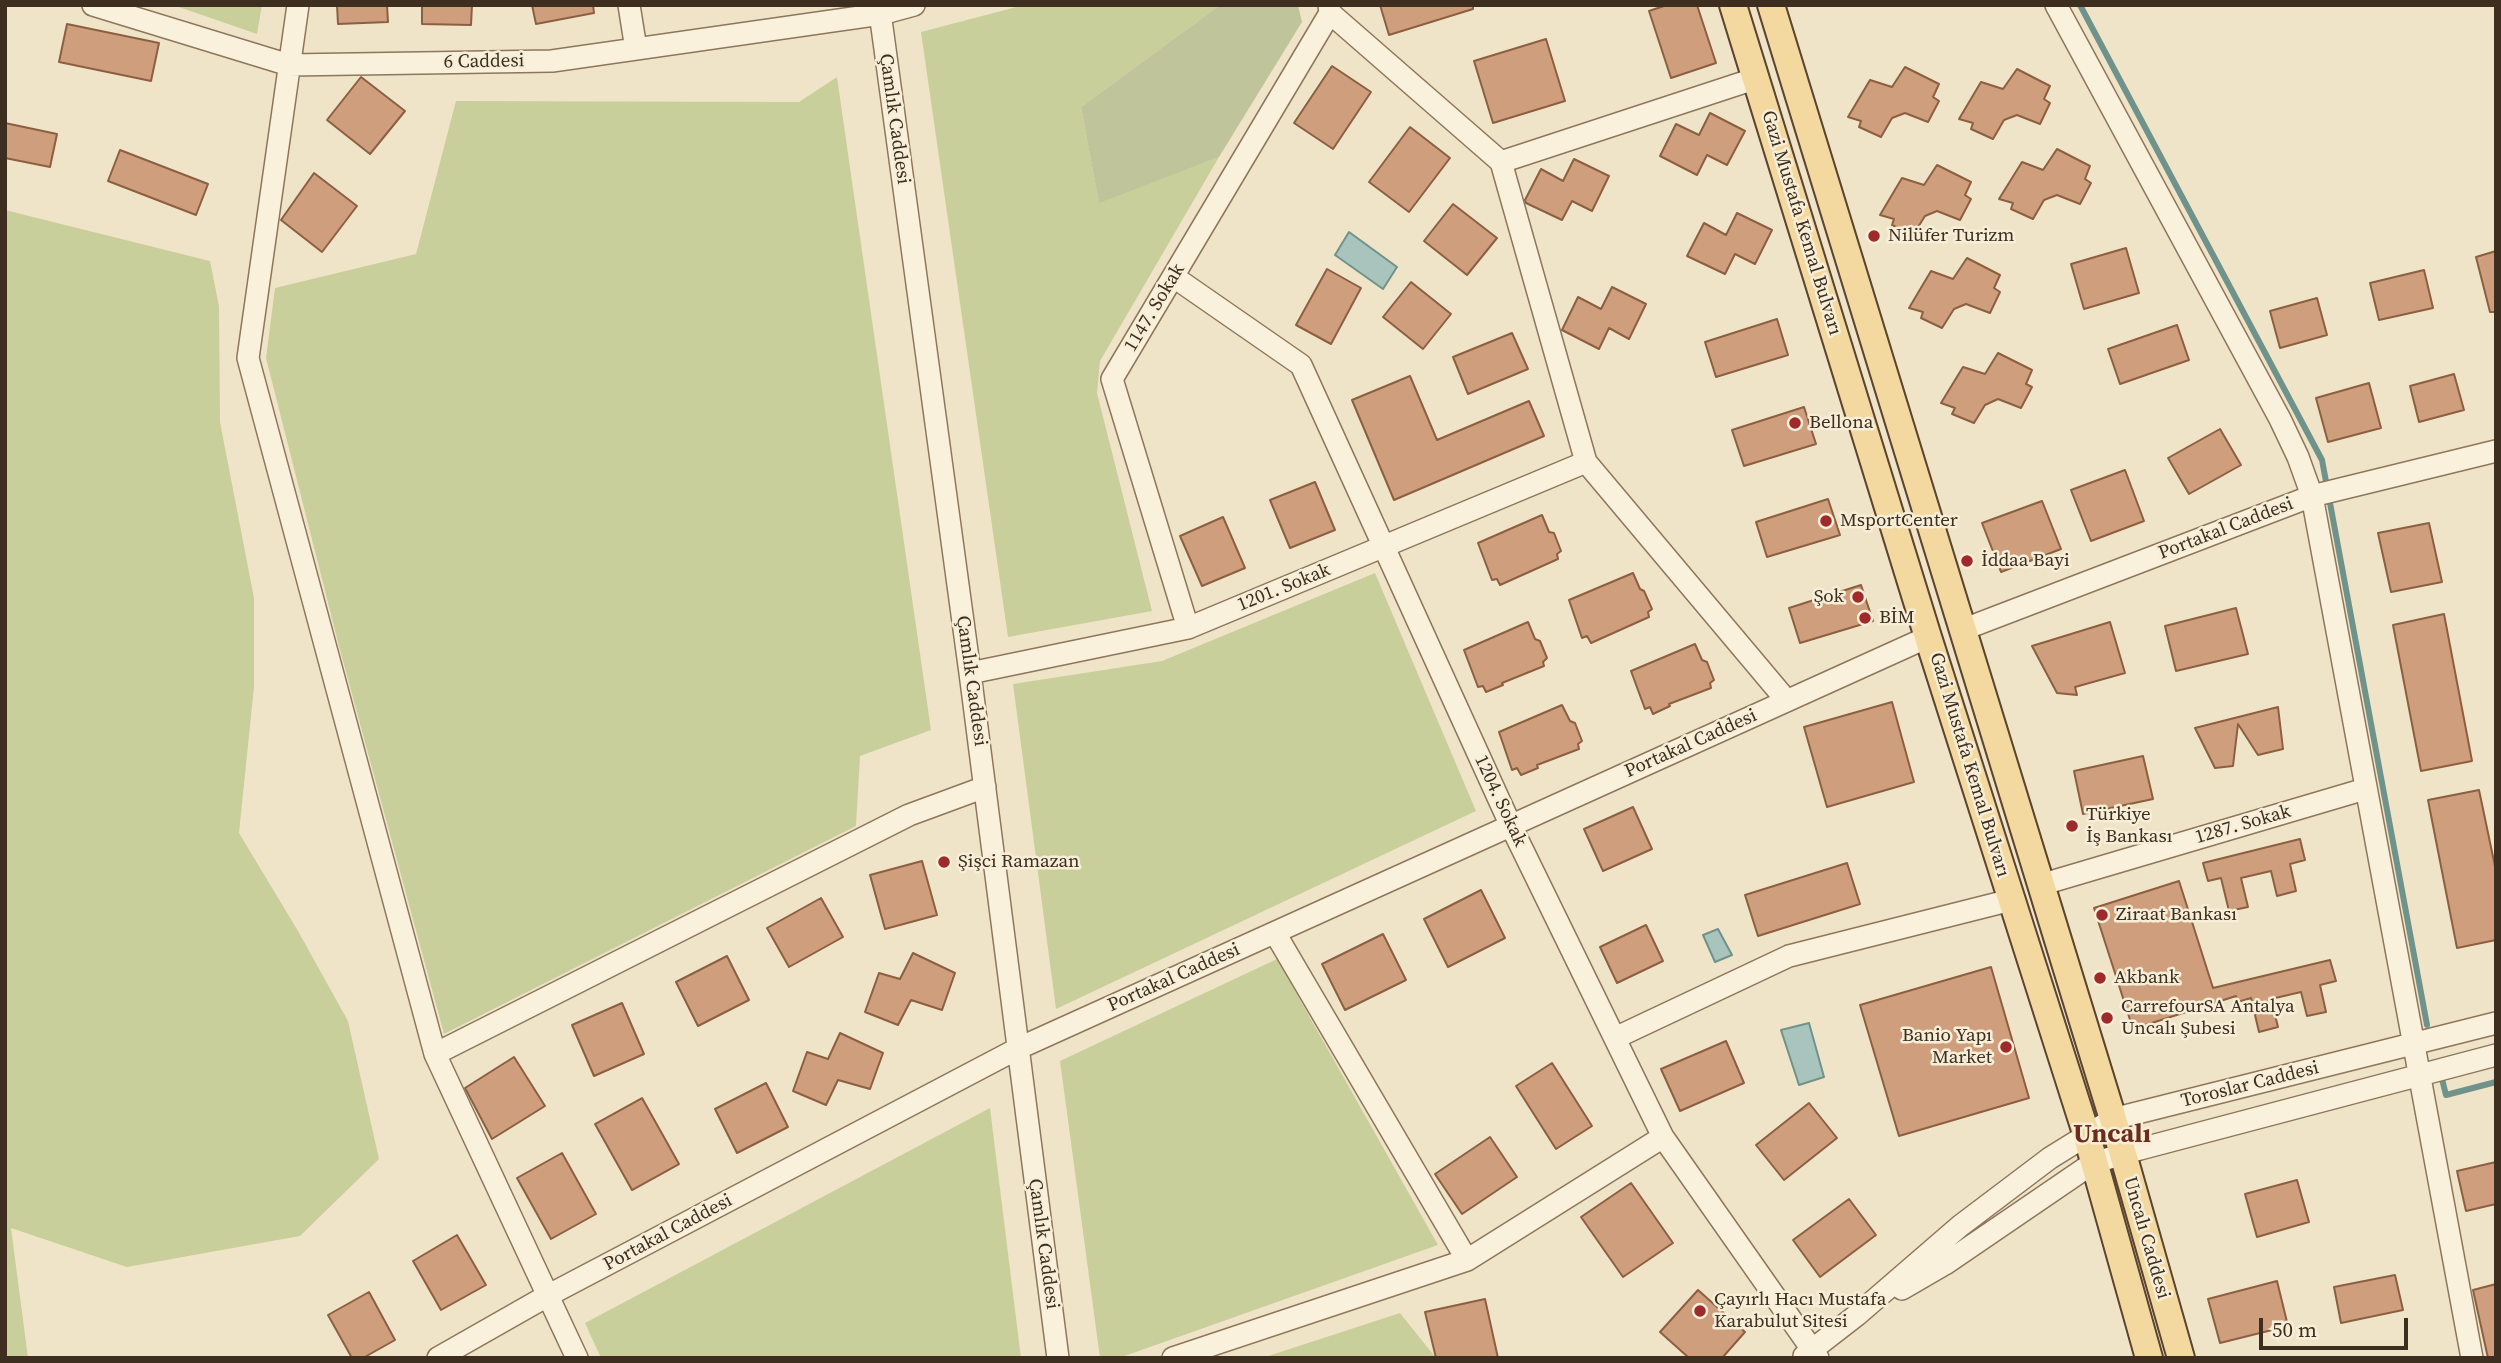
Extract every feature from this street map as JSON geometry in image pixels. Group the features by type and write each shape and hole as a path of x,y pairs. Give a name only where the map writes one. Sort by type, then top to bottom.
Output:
{"main road":[{"name":"Gazi Mustafa Kemal Bulvarı","path":"1733,5 1928,636 2086,1133 2093,1163"},
{"name":"Gazi Mustafa Kemal Bulvarı","path":"1771,5 2113,1119"},
{"name":"Uncalı Caddesi","path":"2113,1119 2181,1358"},
{"name":"Uncalı Caddesi","path":"2093,1163 2149,1358"}],"street":[{"name":"6 Caddesi","path":"93,5 289,65 552,61 914,5"},
{"path":"298,5 248,358 435,1054 577,1358"},
{"path":"629,5 636,49"},
{"path":"2056,5 2280,419 2312,496 2472,1358"},
{"path":"1329,9 1501,162 1586,462 1787,701"},
{"name":"1147. Sokak","path":"1188,628 1112,379 1329,9"},
{"name":"Çamlık Caddesi","path":"880,10 970,673 1058,1358"},
{"path":"1501,162 1757,78"},
{"name":"1204. Sokak","path":"1174,277 1301,365 1511,826 1663,1137 1811,1355"},
{"name":"Portakal Caddesi","path":"1962,629 2312,496 2496,451"},
{"name":"1201. Sokak","path":"970,673 1188,628 1586,462"},
{"name":"Portakal Caddesi","path":"438,1358 547,1296 1017,1049 1928,636"},
{"path":"435,1054 909,815 985,787"},
{"name":"1287. Sokak","path":"2040,885 2365,789"},
{"path":"1615,1038 1789,956 2011,900"},
{"path":"1275,933 1467,1261"},
{"name":"Toroslar Caddesi","path":"1811,1355 1960,1226 2086,1133 2113,1119 2496,1023"},
{"name":"Toroslar Caddesi","path":"1857,1315 1945,1264 2093,1163 2496,1055"},
{"path":"1173,1358 1467,1261 1663,1137"}],"green space":[{"path":"173,5 262,5 257,34"},
{"path":"1024,5 1220,5 1081,107 1099,202 1219,157 1100,361 1097,393 1152,611 1008,637 921,32"},
{"path":"1220,5 1298,5 1302,22 1219,157 1099,203 1081,107"},
{"path":"837,77 931,730 860,756 856,826 444,1034 339,646 266,358 275,288 416,254 456,101 799,102"},
{"path":"5,210 210,261 219,306 220,422 254,598 254,687 239,833 348,1021 379,1159 300,1236 127,1267 11,1228 28,1358 5,1358"},
{"path":"1375,573 1476,811 1056,1009 1013,684 1162,661"},
{"path":"1277,959 1438,1245 1119,1358 1100,1358 1060,1061"},
{"path":"990,1108 1021,1358 601,1358 585,1323"},
{"path":"1400,1313 1436,1358 1262,1358"}],"water":[{"path":"1349,232 1397,267 1383,289 1335,255"},
{"path":"1718,929 1732,955 1715,962 1703,935"},
{"path":"1809,1023 1824,1077 1799,1085 1781,1030"}],"building":[{"path":"337,5 387,5 388,22 338,24"},
{"path":"422,5 472,5 471,25 422,24"},
{"path":"532,5 593,5 594,13 536,24"},
{"path":"1380,5 1473,5 1473,9 1389,35"},
{"path":"1667,5 1697,5 1716,63 1671,78 1649,11"},
{"path":"67,24 159,43 151,81 59,62"},
{"path":"1546,39 1565,101 1493,123 1474,61"},
{"path":"1332,66 1371,92 1333,149 1294,123"},
{"path":"1905,67 1939,84 1933,97 1939,101 1928,122 1905,113 1892,118 1881,137 1859,127 1861,121 1848,117 1870,80 1892,87"},
{"path":"2017,69 2050,86 2044,99 2050,103 2040,124 2017,115 2004,120 1993,139 1971,129 1973,123 1959,119 1981,82 2003,89"},
{"path":"361,77 405,111 370,154 327,120"},
{"path":"1710,113 1745,131 1727,165 1707,155 1697,175 1660,156 1676,124 1699,135"},
{"path":"5,123 57,134 50,167 5,158"},
{"path":"1410,127 1450,158 1409,212 1369,182"},
{"path":"2057,149 2090,166 2085,179 2091,183 2080,204 2057,195 2044,200 2033,219 2011,209 2013,203 1999,199 2022,162 2043,170"},
{"path":"120,150 208,184 196,215 108,181"},
{"path":"1574,159 1609,176 1592,211 1572,201 1562,220 1526,203 1525,200 1541,169 1563,181"},
{"path":"1937,165 1971,182 1965,195 1971,199 1960,220 1937,211 1925,216 1913,235 1892,225 1894,219 1880,215 1902,178 1924,185"},
{"path":"314,173 357,206 322,252 281,220"},
{"path":"1453,204 1497,238 1467,275 1424,241"},
{"path":"1737,213 1772,230 1755,264 1735,254 1725,274 1687,256 1704,223 1726,235"},
{"path":"2126,248 2139,293 2084,309 2071,264"},
{"path":"2496,251 2496,312 2490,312 2476,257"},
{"path":"1967,258 2000,275 1994,288 2000,292 1990,313 1966,304 1954,309 1942,328 1921,318 1923,312 1909,308 1931,271 1953,279"},
{"path":"1327,269 1361,288 1331,344 1296,325"},
{"path":"2424,270 2433,308 2379,320 2370,283"},
{"path":"1411,282 1451,314 1423,349 1383,317"},
{"path":"1612,287 1646,304 1629,339 1609,328 1599,349 1562,330 1578,297 1601,309"},
{"path":"2317,298 2327,335 2280,348 2270,311"},
{"path":"1777,319 1788,355 1716,377 1705,342"},
{"path":"2177,325 2189,360 2120,384 2108,349"},
{"path":"1512,333 1528,369 1468,394 1453,357"},
{"path":"1998,353 2032,370 2026,384 2032,387 2021,408 1998,399 1985,405 1974,423 1952,414 1955,408 1941,403 1963,367 1985,374"},
{"path":"2454,374 2464,410 2419,422 2410,386"},
{"path":"1410,376 1437,440 1529,401 1544,436 1394,500 1352,400"},
{"path":"2369,383 2381,428 2328,442 2316,398"},
{"path":"1804,407 1816,444 1744,466 1732,430"},
{"path":"2220,429 2241,465 2189,494 2168,458"},
{"path":"2125,470 2144,521 2091,541 2071,490"},
{"path":"1315,482 1335,530 1290,548 1270,500"},
{"path":"1828,499 1840,535 1767,557 1756,522"},
{"path":"2042,501 2061,549 2001,572 1982,523"},
{"path":"1542,515 1549,532 1554,533 1561,551 1557,554 1558,559 1500,585 1497,579 1492,580 1478,543"},
{"path":"1223,517 1245,568 1202,586 1180,536"},
{"path":"2429,523 2442,582 2391,592 2378,533"},
{"path":"1633,573 1652,609 1648,612 1649,617 1591,643 1587,636 1582,638 1569,600"},
{"path":"1861,585 1873,621 1800,643 1789,608"},
{"path":"2236,608 2248,654 2176,671 2165,626"},
{"path":"2444,614 2472,761 2421,771 2393,625"},
{"path":"1528,622 1547,658 1543,662 1544,666 1486,692 1483,686 1478,687 1464,650"},
{"path":"2110,622 2125,673 2075,687 2077,695 2057,693 2032,646"},
{"path":"1695,644 1702,660 1707,662 1714,680 1710,683 1711,688 1669,704 1670,706 1653,714 1650,707 1645,709 1631,671"},
{"path":"1892,702 1914,782 1827,807 1804,727"},
{"path":"1562,705 1570,721 1575,723 1582,741 1578,744 1579,749 1537,765 1538,768 1521,775 1517,768 1512,770 1499,732"},
{"path":"2278,707 2283,749 2258,755 2238,724 2233,766 2215,768 2195,728"},
{"path":"2143,756 2153,799 2083,814 2074,771"},
{"path":"2479,790 2496,871 2496,940 2457,948 2428,800"},
{"path":"1633,807 1652,849 1603,871 1584,829"},
{"path":"2300,839 2305,860 2290,864 2296,891 2277,896 2271,871 2241,878 2248,907 2229,911 2221,878 2208,881 2203,863"},
{"path":"922,861 937,915 885,929 870,875"},
{"path":"1847,863 1860,904 1758,936 1745,895"},
{"path":"2179,881 2213,988 2330,960 2336,981 2320,985 2326,1012 2307,1016 2301,992 2271,999 2278,1027 2259,1032 2251,998 2238,1002 2236,996 2133,1029 2094,908"},
{"path":"1481,890 1505,938 1448,967 1424,919"},
{"path":"821,898 843,937 789,967 767,928"},
{"path":"1646,925 1663,961 1617,983 1600,947"},
{"path":"1383,934 1406,980 1345,1010 1322,964"},
{"path":"913,953 955,973 942,1010 911,1000 898,1025 865,1012 879,973 900,979"},
{"path":"727,956 749,1000 698,1026 676,982"},
{"path":"1991,967 2029,1098 1899,1136 1860,1005"},
{"path":"622,1003 644,1054 594,1076 572,1025"},
{"path":"840,1033 883,1053 870,1089 838,1080 826,1105 793,1091 807,1052 828,1059"},
{"path":"1726,1041 1744,1083 1680,1111 1661,1069"},
{"path":"514,1057 545,1106 492,1139 465,1088"},
{"path":"1552,1063 1592,1126 1556,1149 1516,1086"},
{"path":"766,1083 788,1127 737,1153 715,1109"},
{"path":"642,1098 679,1164 632,1190 595,1124"},
{"path":"1809,1103 1837,1138 1784,1180 1756,1145"},
{"path":"1490,1137 1517,1177 1462,1214 1435,1174"},
{"path":"562,1153 596,1214 551,1239 517,1178"},
{"path":"2496,1162 2496,1204 2466,1211 2457,1171"},
{"path":"2297,1180 2309,1222 2257,1237 2245,1194"},
{"path":"1631,1183 1673,1243 1623,1277 1581,1217"},
{"path":"1849,1199 1876,1235 1820,1277 1793,1240"},
{"path":"457,1235 486,1285 441,1310 413,1261"},
{"path":"2395,1275 2403,1310 2341,1323 2334,1287"},
{"path":"2277,1281 2288,1326 2220,1343 2208,1299"},
{"path":"2496,1284 2496,1358 2488,1358 2473,1290"},
{"name":"Çayırlı Hacı Mustafa Karabulut Sitesi","path":"1698,1290 1745,1332 1722,1358 1689,1358 1660,1332"},
{"path":"369,1292 395,1340 363,1358 352,1358 328,1315"},
{"path":"1485,1299 1498,1358 1436,1358 1425,1312"}],"waterway":[{"path":"2080,5 2322,460 2427,1025"},
{"path":"2442,1079 2446,1095 2496,1082"}],"place":[{"name":"Nilüfer Turizm","path":"1874,236"},
{"name":"Bellona","path":"1795,423"},
{"name":"MsportCenter","path":"1826,521"},
{"name":"İddaa Bayi","path":"1967,561"},
{"name":"Şok","path":"1858,597"},
{"name":"BİM","path":"1865,618"},
{"name":"Türkiye İş Bankası","path":"2072,826"},
{"name":"Şişci Ramazan","path":"944,862"},
{"name":"Ziraat Bankası","path":"2102,915"},
{"name":"Akbank","path":"2100,978"},
{"name":"CarrefourSA Antalya Uncalı Şubesi","path":"2107,1018"},
{"name":"Banio Yapı Market","path":"2006,1047"},
{"name":"Çayırlı Hacı Mustafa Karabulut Sitesi","path":"1700,1311"}],"district":[{"name":"Uncalı","path":"2112,1135"}]}
